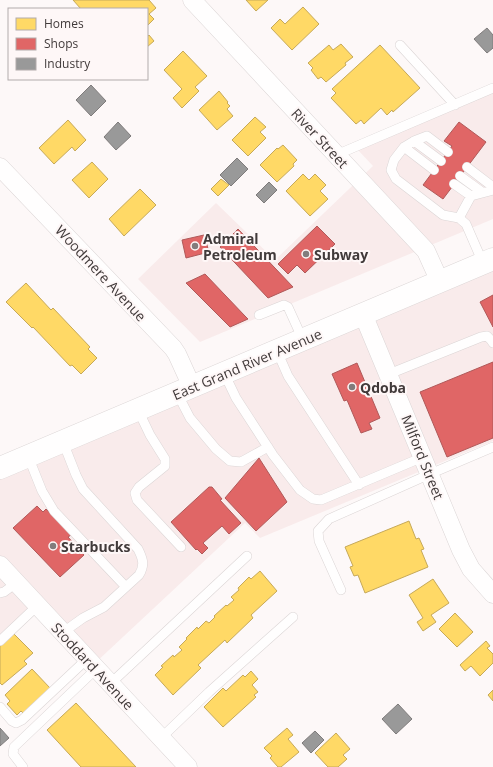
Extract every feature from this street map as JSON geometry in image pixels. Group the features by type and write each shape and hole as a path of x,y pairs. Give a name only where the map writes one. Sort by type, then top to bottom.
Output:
{"main road":[{"name":"East Grand River Avenue","path":"0,468 488,261"}],"street":[{"name":"River Street","path":"192,0 426,251 440,282"},
{"name":"Woodmere Avenue","path":"0,167 178,354 185,390"},
{"name":"Milford Street","path":"364,314 461,550 471,568 493,594"},
{"name":"Stoddard Avenue","path":"0,565 188,767"}],"lane":[{"path":"400,45 455,105"},
{"path":"336,155 493,88"},
{"path":"448,152 427,136 404,147 394,160 391,170 396,179 443,215 459,218 466,224 488,261"},
{"path":"414,141 441,161"},
{"path":"404,147 434,170"},
{"path":"467,167 493,187"},
{"path":"460,176 482,192"},
{"path":"454,184 471,196"},
{"path":"459,218 471,196 493,190"},
{"path":"259,315 284,305 288,307 303,340"},
{"path":"389,374 481,337 487,336 493,344"},
{"path":"277,351 288,376 360,485"},
{"path":"224,373 236,398 268,447 300,490 312,499 321,500 360,485 493,447"},
{"path":"185,390 190,418 216,449 230,461 241,462 268,447"},
{"path":"138,410 150,436 165,459 165,466 139,486 135,493 137,500 181,547"},
{"path":"62,442 83,489 138,550 143,558 144,568 139,575 104,607 83,618 62,633"},
{"path":"28,456 42,491 54,511 126,587"},
{"path":"341,590 320,541 318,531 329,519 426,466"},
{"path":"110,684 247,556"},
{"path":"0,593 4,592 16,583"},
{"path":"0,641 37,606"},
{"path":"160,738 293,617"},
{"path":"0,707 12,721 16,723 22,720 91,664"},
{"path":"23,767 13,754 14,747 91,664"}],"shaded area":[{"path":"493,91 493,219 200,342 138,279 216,203 275,260 373,166 357,149"},
{"path":"493,266 493,441 260,538 245,523 93,665 35,603 0,635 0,474"}],"building: Homes":[{"path":"73,0 149,0 156,8 149,14 154,19 148,25 148,8 80,8"},
{"path":"246,0 268,0 256,11"},
{"path":"303,7 319,24 292,50 271,28 280,19 285,24"},
{"path":"149,35 154,41 148,46"},
{"path":"341,44 353,57 326,82 321,77 318,79 311,70 313,68 308,63 329,45 333,50"},
{"path":"380,45 420,88 393,112 392,110 387,115 381,108 364,124 361,120 356,124 331,98 336,93 332,89"},
{"path":"183,51 207,76 195,87 199,91 182,108 173,98 182,89 164,70"},
{"path":"219,91 228,102 227,103 230,106 227,109 233,116 217,130 199,110"},
{"path":"255,117 266,127 260,132 266,138 248,156 232,140"},
{"path":"68,120 86,140 75,151 72,147 54,164 39,148"},
{"path":"283,145 297,160 293,164 294,166 277,182 260,165 277,148 278,149"},
{"path":"92,162 108,179 89,198 72,180"},
{"path":"303,174 309,180 315,174 326,185 320,191 328,199 310,216 286,191"},
{"path":"221,179 229,185 218,196 211,189"},
{"path":"140,189 156,205 124,236 109,219"},
{"path":"26,283 51,310 53,308 90,347 88,349 97,358 81,374 72,365 70,366 33,327 32,328 6,302"},
{"path":"409,521 416,539 419,538 424,549 421,550 428,567 365,593 358,575 354,576 350,567 353,566 345,547"},
{"path":"260,571 277,591 251,615 253,618 227,643 225,640 198,665 201,668 173,695 155,675 163,667 161,666 173,655 174,657 182,650 179,647 197,627 198,629 206,621 209,623 215,617 214,616 234,600 231,597 239,590 238,588 249,577 251,579"},
{"path":"433,579 449,603 431,615 436,622 423,631 417,622 423,618 409,595"},
{"path":"455,613 473,632 457,647 439,629"},
{"path":"13,633 33,653 24,661 27,664 2,685 0,683 0,646"},
{"path":"486,641 490,646 487,648 493,654 493,663 480,676 471,666 465,671 460,665"},
{"path":"32,669 50,688 23,713 21,711 17,715 7,704 10,701 5,695"},
{"path":"251,671 258,679 252,685 258,692 254,695 256,697 223,727 204,707 223,688 226,691 243,675 245,677"},
{"path":"493,690 493,701 488,695"},
{"path":"76,703 136,767 81,767 47,730"},
{"path":"287,728 293,735 288,739 299,752 281,767 278,767 270,758 272,756 264,748"},
{"path":"336,733 350,749 343,755 347,759 338,767 328,767 315,753"}],"building: Shops":[{"path":"459,122 486,142 443,199 423,185 452,146 444,141"},
{"name":"Subway","path":"317,226 335,244 305,273 297,265 288,274 278,264"},
{"path":"238,229 293,287 268,298 220,247"},
{"name":"Admiral Petroleum","path":"204,235 209,252 186,258 182,240"},
{"name":"Admiral Petroleum","path":"205,274 248,319 230,327 186,283"},
{"path":"493,295 493,327 480,302"},
{"path":"493,362 493,438 447,457 420,392"},
{"name":"Qdoba","path":"357,363 380,418 369,423 372,429 361,433 347,400 344,401 332,374"},
{"path":"259,458 287,502 256,531 225,498"},
{"path":"209,487 212,487 222,499 220,500 241,523 229,534 222,526 203,543 208,548 202,554 197,549 196,550 171,522"},
{"name":"Starbucks","path":"37,506 43,512 46,509 71,535 68,537 84,555 60,577 13,528"}],"building: Industry":[{"path":"487,28 493,35 493,48 487,53 474,39"},
{"path":"91,85 106,101 91,116 76,100"},
{"path":"118,122 131,136 116,150 104,137"},
{"path":"237,158 248,169 231,186 220,175"},
{"path":"269,182 277,190 264,203 256,195"},
{"path":"398,704 412,719 396,734 382,719"},
{"path":"0,728 9,738 0,746"},
{"path":"315,731 324,740 311,753 302,743"}],"place":[{"name":"Admiral Petroleum","path":"195,246"},
{"name":"Subway","path":"306,254"},
{"name":"Qdoba","path":"352,387"},
{"name":"Starbucks","path":"53,546"}]}
